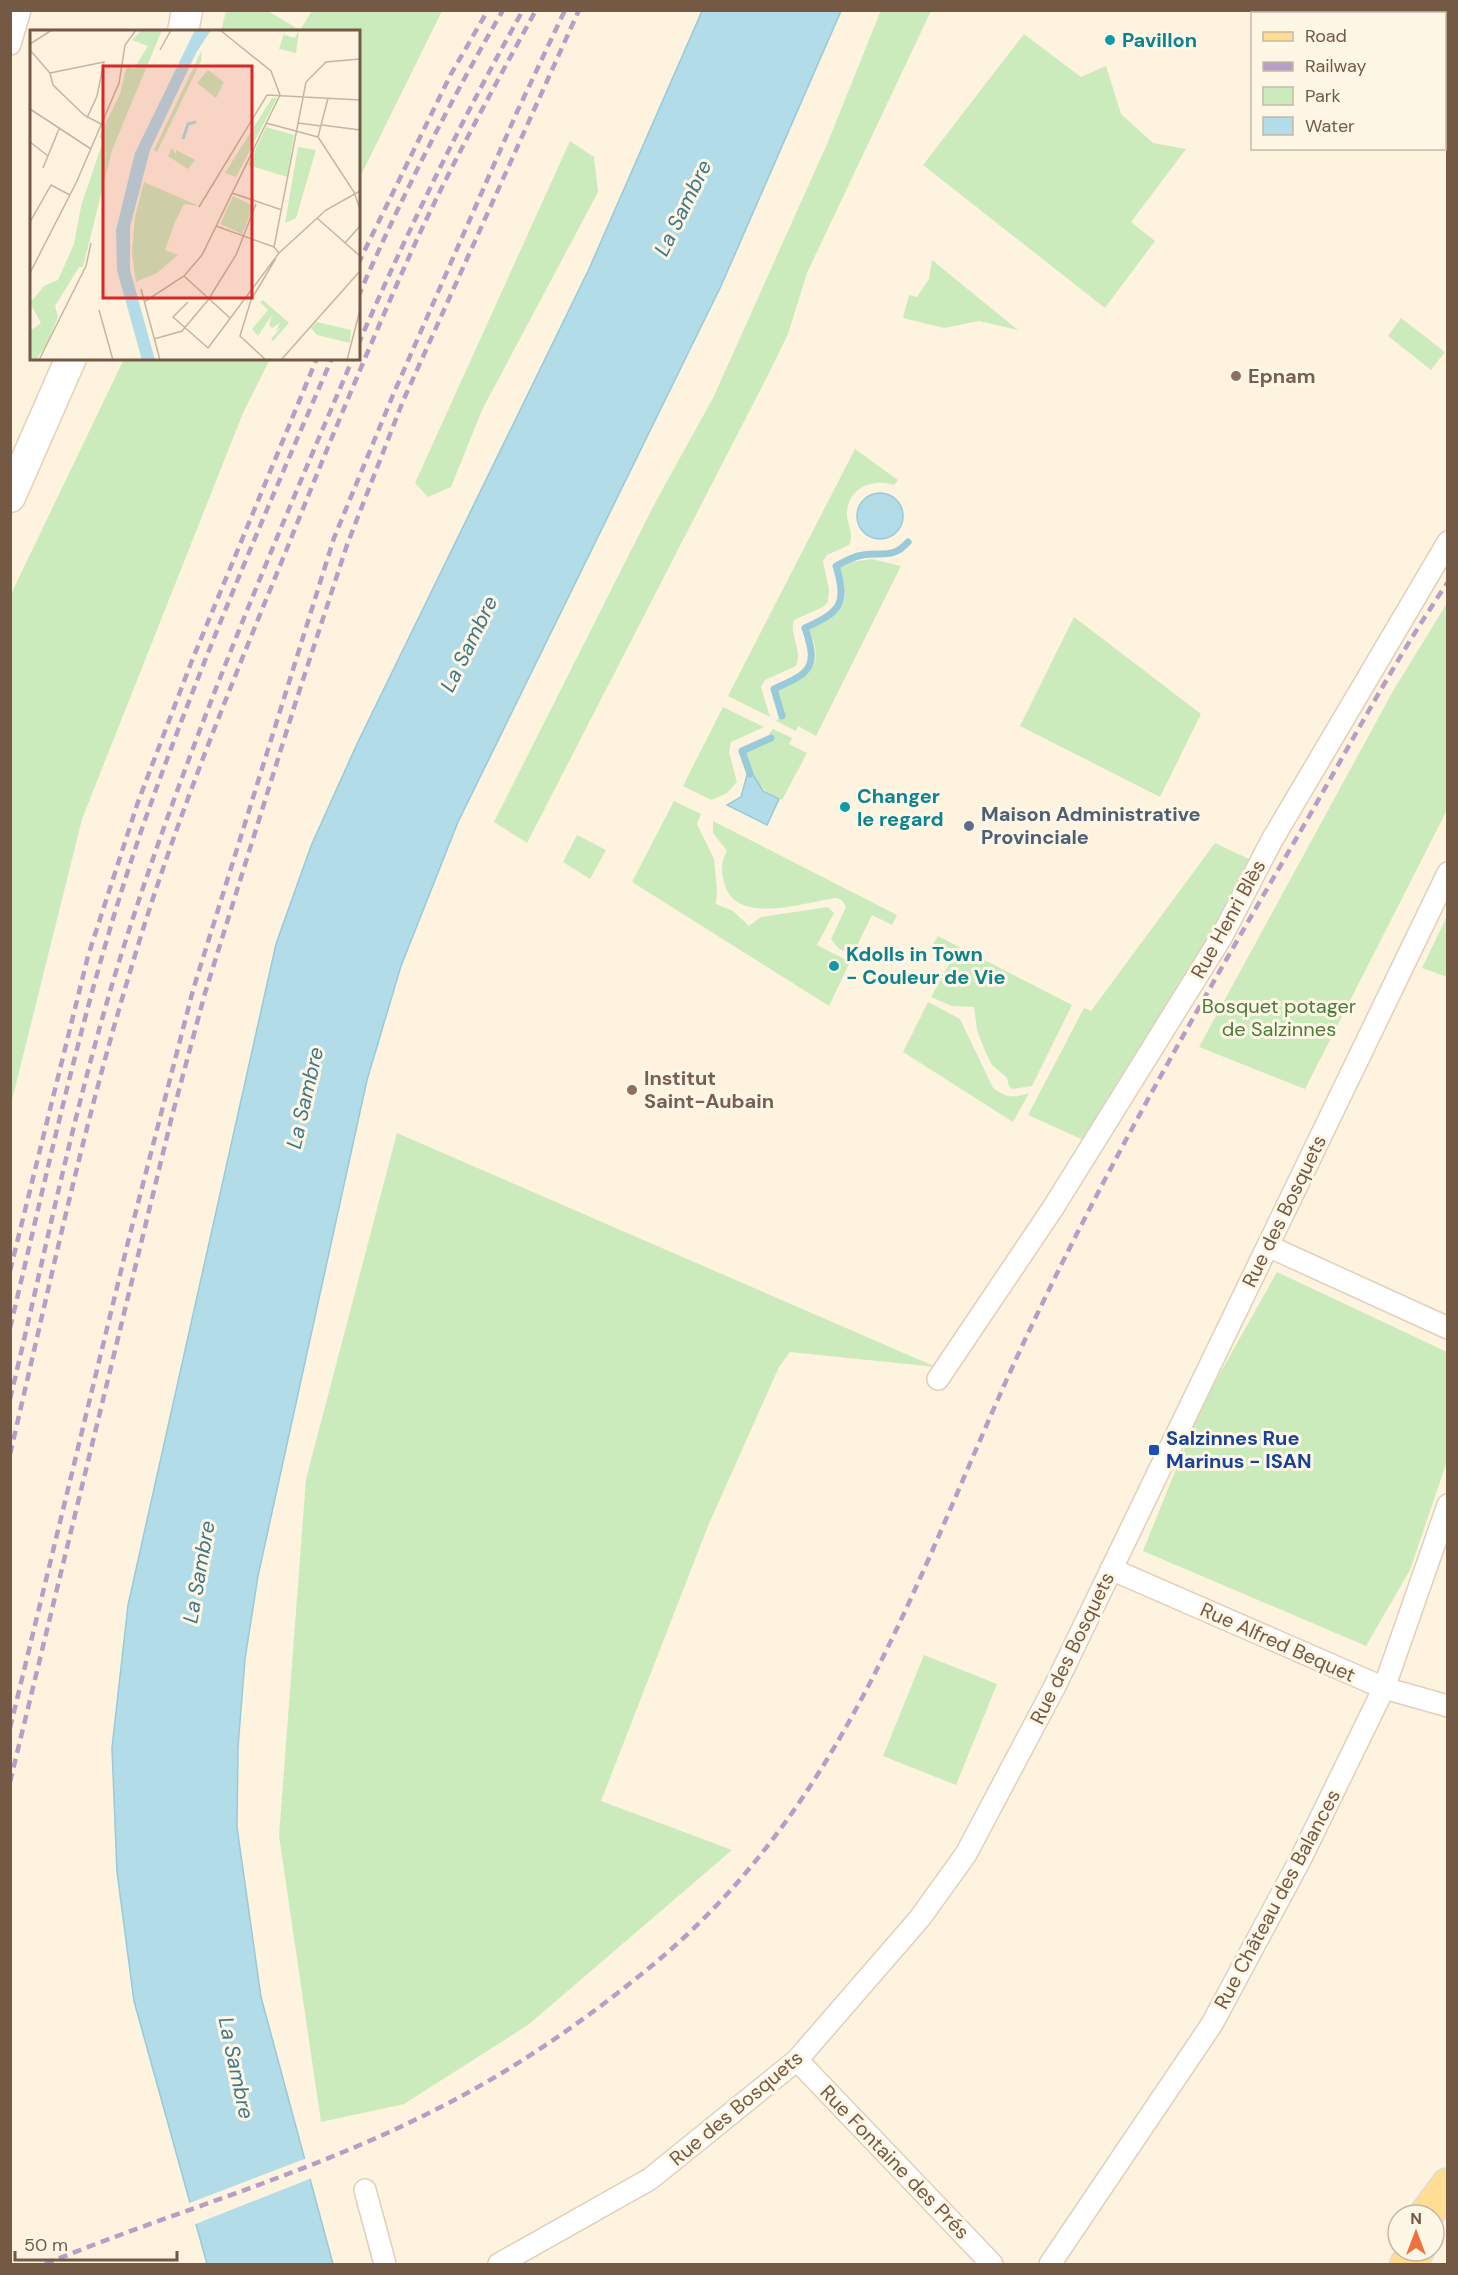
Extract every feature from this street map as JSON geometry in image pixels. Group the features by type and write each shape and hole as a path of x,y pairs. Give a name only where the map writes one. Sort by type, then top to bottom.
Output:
{"main road":[{"path":"1435,2203 1448,2185"}],"street":[{"path":"10,44 20,10"},
{"path":"183,30 187,10"},
{"path":"10,497 70,360"},
{"name":"Rue Henri Blès","path":"938,1378 1053,1208 1222,936 1272,840 1448,542"},
{"name":"Rue des Bosquets","path":"499,2265 651,2179 797,2060 920,1918 966,1854 1055,1686 1448,873"},
{"path":"1268,1246 1448,1328"},
{"name":"Rue Château des Balances","path":"1050,2265 1212,2024 1301,1858 1384,1688 1448,1505"},
{"name":"Rue Alfred Bequet","path":"1111,1569 1384,1688 1448,1706"},
{"name":"Rue Fontaine des Prés","path":"797,2060 992,2265"},
{"path":"365,2190 385,2265"}],"green space":[{"path":"881,10 931,11 807,273 788,334 527,843 494,822 655,503 713,398 828,142"},
{"path":"226,11 268,11 300,30 221,30"},
{"path":"312,11 442,11 360,177 360,30 300,30"},
{"path":"1024,34 1081,77 1106,66 1121,114 1153,143 1186,149 1131,222 1155,241 1105,308 923,165"},
{"path":"570,141 594,157 598,192 482,410 451,487 428,497 415,483"},
{"path":"932,260 1018,330 979,321 944,328 903,318 909,295 917,297 929,279"},
{"path":"1401,318 1445,352 1431,370 1388,336"},
{"path":"124,360 270,360 243,413 82,819 11,1104 11,594"},
{"path":"855,449 898,480 894,485 878,483 863,486 852,496 847,512 851,532 849,545 827,555 823,561 829,589 828,602 823,607 794,620 793,632 798,654 796,666 765,680 761,687 770,717 728,696"},
{"path":"872,559 901,566 816,736 798,726 796,731 776,721 779,717 784,719 785,715 777,691 806,675 815,662 816,653 809,630 837,613 845,599 839,567 850,562"},
{"name":"Bosquet potager de Salzinnes","path":"1447,603 1447,810 1305,1089 1199,1047 1393,691"},
{"path":"1074,617 1201,714 1160,797 1020,726"},
{"path":"723,707 764,727 731,742 729,752 737,782 727,793 711,800 683,786"},
{"path":"773,729 792,738 789,744 807,753 782,800 767,792 757,782 745,752 772,739 774,736 769,734"},
{"path":"674,801 701,814 697,824 714,859 716,904 733,911 749,926 761,917 828,907 834,913 817,945 850,962 829,1006 632,882"},
{"path":"713,821 897,915 892,925 872,915 852,956 838,948 831,939 846,907 842,900 836,898 772,908 756,908 741,904 730,896 724,882 722,866 727,851 713,833"},
{"path":"577,835 606,850 590,879 563,862"},
{"path":"1215,843 1253,861 1088,1142 1028,1115 1084,1008 1091,1011"},
{"path":"1447,916 1447,977 1422,968"},
{"path":"938,936 1072,1005 1032,1086 1012,1089 1007,1078 992,1065 977,1030 974,1007 952,1006 931,997 954,955 933,944"},
{"path":"928,1002 960,1019 993,1088 1010,1096 1029,1093 1013,1122 903,1052"},
{"path":"397,1133 936,1367 790,1352 779,1367 708,1526 601,1801 732,1850 528,2025 404,2104 321,2122 279,1836 306,1479"},
{"path":"1277,1272 1447,1352 1447,1461 1410,1570 1366,1646 1143,1551 1201,1407"},
{"path":"924,1655 997,1684 956,1785 883,1756"}],"water":[{"name":"La Sambre","path":"702,11 841,11 721,286 458,822 401,966 367,1080 258,1576 245,1659 238,1747 237,1827 261,1997 333,2264 207,2264 134,2001 117,1872 112,1748 128,1605 276,944 311,846 357,744 589,269"},
{"path":"880,493 889,494 896,500 902,507 902,525 896,532 889,538 880,539 871,538 864,532 858,525 857,516 858,507 864,500 871,494"},
{"path":"752,773 763,791 779,799 767,825 727,805 741,797 747,775"}],"pier":[{"path":"307,2158 312,2178 193,2225 187,2204"}],"waterway":[{"path":"782,716 774,689 796,678 808,667 811,652 805,628 826,617 838,605 841,598 840,579 836,566 860,556 892,553 908,542"},
{"path":"750,774 742,751 771,738"}],"railway":[{"path":"360,260 451,74 488,10"},
{"path":"360,293 426,151 503,10"},
{"path":"360,340 436,175 523,10"},
{"path":"10,1454 96,1092 164,865 223,708 367,354 418,237 460,151 536,10"},
{"path":"10,1728 128,1242 193,990 334,538 393,395 517,112 565,10"},
{"path":"10,1782 172,1116 205,993 296,701 347,545 403,401 579,10"},
{"path":"10,1271 88,956 138,802 191,663 316,360"},
{"path":"10,1328 73,1065 128,870 214,637 331,360"},
{"path":"10,1399 87,1073 143,888 228,659 352,360"},
{"path":"45,2264 335,2155 429,2113 487,2082 544,2047 649,1968 718,1903 777,1833 828,1758 872,1679 912,1597 1023,1344 1086,1215 1189,1026 1370,709 1448,582"}],"place":[{"name":"Pavillon","path":"1110,40"},
{"name":"Epnam","path":"1236,376"},
{"name":"Changer le regard","path":"845,807"},
{"name":"Maison Administrative Provinciale","path":"969,826"},
{"name":"Kdolls in Town - Couleur de Vie","path":"834,966"},
{"name":"Institut Saint-Aubain","path":"632,1090"},
{"name":"Salzinnes Rue Marinus - ISAN","path":"1154,1450"}]}
